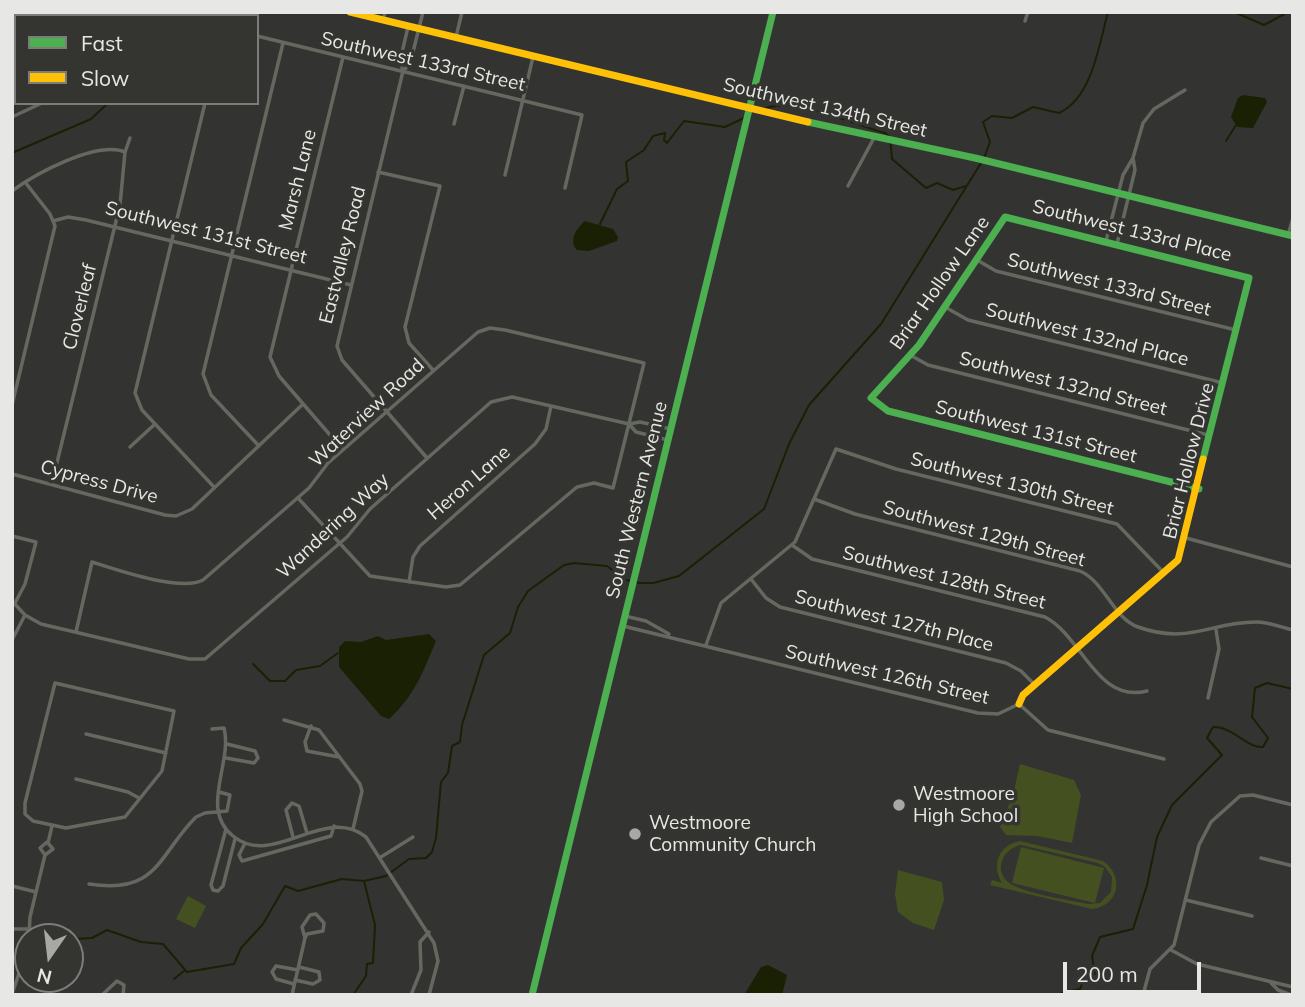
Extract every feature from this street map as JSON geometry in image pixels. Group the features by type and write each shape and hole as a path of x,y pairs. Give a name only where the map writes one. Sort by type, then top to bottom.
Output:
{"main road":[{"name":"Southwest 134th Street","path":"350,12 384,16 419,28 748,108 975,158 1291,236"},
{"name":"South Western Avenue","path":"533,995 773,12"},
{"name":"Southwest 133rd Place","path":"1006,217 1250,278"},
{"name":"Briar Hollow Lane","path":"871,398 910,355 1006,217"},
{"name":"Briar Hollow Drive","path":"1020,704 1023,695 1178,560 1199,489 1250,278"},
{"name":"Southwest 131st Street","path":"871,398 888,411 1199,489"}],"street":[{"name":"Eastvalley Road","path":"403,71 410,64 423,12"},
{"path":"456,37 462,12"},
{"path":"1026,21 1028,12"},
{"name":"Eastvalley Road","path":"409,25 400,61 403,71 338,335 338,351 427,458"},
{"name":"Southwest 133rd Street","path":"259,37 582,115 565,188"},
{"path":"259,446 211,395 203,378 283,43"},
{"path":"505,175 534,55"},
{"name":"Marsh Lane","path":"343,57 270,357 275,371 343,450"},
{"path":"454,124 464,86"},
{"path":"1105,242 1125,168 1133,158 1145,118 1157,107 1185,90"},
{"path":"12,117 32,105"},
{"path":"205,105 135,393 139,405 214,487"},
{"path":"848,186 869,152 875,136"},
{"name":"Cloverleaf","path":"52,483 121,199 125,152 130,138"},
{"path":"12,191 36,174 101,149 125,152"},
{"path":"1117,244 1135,168 1133,158"},
{"path":"378,172 440,186 405,327 410,343 433,370"},
{"path":"12,405 54,236 53,221 25,182"},
{"name":"Southwest 131st Street","path":"53,221 73,217 351,285"},
{"path":"1291,236 1293,218"},
{"name":"Southwest 133rd Street","path":"976,260 996,271 1238,331"},
{"name":"Southwest 132nd Place","path":"945,307 968,320 1225,383"},
{"name":"Waterview Road","path":"76,632 92,562 177,584 194,584 207,577 298,498 343,450 386,411 478,332 490,328 644,363 629,424"},
{"name":"Southwest 132nd Street","path":"910,355 928,365 1212,436"},
{"name":"Wandering Way","path":"25,615 51,626 189,659 205,659 339,544 370,509 499,398 512,397 629,424 640,422 671,429"},
{"name":"Cypress Drive","path":"12,474 52,483 83,495 171,516 188,512 303,404"},
{"name":"Heron Lane","path":"409,582 416,549 535,444 546,429 551,406"},
{"path":"130,447 155,424"},
{"path":"298,498 370,576 453,587 464,583 576,487 594,483 613,488 629,424"},
{"name":"Wandering Way","path":"629,424 636,432 668,440"},
{"name":"Southwest 130th Street","path":"814,499 835,449 896,469 1118,524 1164,574"},
{"path":"706,645 719,606 792,545 814,499"},
{"name":"Southwest 129th Street","path":"814,499 855,514 1080,570 1092,579 1133,624 1163,633 1188,635 1254,622 1293,630"},
{"path":"12,536 36,542 25,584 14,602 25,615 12,640"},
{"path":"1186,538 1293,566"},
{"name":"Southwest 128th Street","path":"792,545 812,559 1045,617 1059,626 1114,688 1134,694 1147,691"},
{"name":"Southwest 127th Place","path":"751,579 766,598 780,607 1006,663 1021,671 1035,685"},
{"name":"Southwest 126th Street","path":"625,616 648,622 673,637"},
{"name":"Southwest 126th Street","path":"623,626 986,715 1001,713 1020,704"},
{"path":"1208,698 1219,649 1216,630"},
{"path":"55,683 174,711 167,753 159,776 127,815 72,828 52,826 29,819 24,807 55,683"},
{"path":"1020,704 1048,730 1164,759"},
{"path":"284,720 319,730 361,787 353,829"},
{"path":"311,726 305,742 307,751 339,757"},
{"path":"212,729 224,728 227,744 217,812 226,830 245,843 260,845 334,825 353,829 366,837 429,932 438,956 429,995"},
{"path":"86,734 167,753"},
{"path":"226,758 251,763 258,758 255,751 227,744"},
{"path":"76,779 128,792 139,798"},
{"path":"89,884 104,887 146,877 161,865 196,817 227,811 230,795 219,792"},
{"path":"1143,995 1150,969 1171,950 1203,834 1229,803 1247,795 1293,805"},
{"path":"293,837 286,810 292,803 299,806 307,833"},
{"path":"245,843 239,858 244,861 328,837 334,825"},
{"path":"48,843 52,826"},
{"path":"226,830 211,885 213,890 219,891 223,886 235,838"},
{"path":"381,857 414,838"},
{"path":"31,923 45,855 53,849 48,843"},
{"path":"45,855 40,852 40,846 48,843"},
{"path":"1261,858 1293,866"},
{"path":"12,886 36,892"},
{"path":"1186,900 1252,916"},
{"path":"292,995 305,938 307,934 323,931 324,923 316,914 310,915 302,927 305,938"},
{"path":"411,995 421,970 420,942 429,932"},
{"path":"1171,950 1192,962 1293,987"},
{"path":"279,966 298,968 319,972 320,980 315,984 274,978 272,970 279,966"},
{"path":"102,995 117,981 124,985 123,995"},
{"path":"1269,982 1278,990 1291,995"},
{"path":"12,995 13,985"}],"green space":[{"path":"1020,764 1074,780 1081,795 1072,843 1038,836 1006,835 1000,827 1013,795"},
{"path":"1020,841 1103,861 1114,874 1116,890 1108,902 1092,909 990,885 992,880 1002,883 997,862 1002,851","holes":["1021,845 1105,867 1112,877 1111,892 1100,903 1088,904 1023,890 1008,882 1001,871 1005,855"]},
{"path":"1021,847 1104,868 1095,903 1012,883"},
{"path":"898,870 942,882 944,900 934,930 913,923 898,912 895,894"},
{"path":"188,896 206,906 195,928 176,919"}],"shaded area":[{"path":"1243,95 1265,98 1267,102 1253,128 1237,127 1231,117 1238,98"},
{"path":"585,221 613,229 618,237 617,241 589,251 577,250 573,238"},
{"path":"429,634 436,641 422,673 405,702 389,719 381,716 339,667 339,647 345,641 361,642 378,636 386,640"},
{"path":"768,965 787,975 782,995 744,995 761,967"}],"waterway":[{"path":"984,158 990,142 983,122 992,116 1012,118 1033,107 1059,113 1079,96 1097,55 1108,12"},
{"path":"1234,12 1264,25 1288,12"},
{"path":"12,153 91,119 106,105"},
{"path":"761,110 774,106 805,108 885,133 890,137 892,159 926,188 937,183 953,190 966,186"},
{"path":"600,224 617,189 628,181 626,162 644,150 653,136 665,133 664,140 667,143 684,121 725,127 746,117"},
{"path":"1226,141 1236,125"},
{"path":"84,938 92,938 107,930 141,942 163,944 187,972 234,964 241,948 263,924 285,886 298,891 342,879 364,881 386,876 409,859 426,858 432,852 436,838 441,782 448,773 452,746 460,742 462,725 484,655 510,633 518,607 528,591 564,565 574,563 607,566 626,580 640,583 653,583 679,576 764,509 789,444 809,405 881,324 981,163"},
{"path":"253,664 270,681 285,681 296,670 320,666 338,653"},
{"path":"1055,995 1080,989 1083,981 1095,974 1092,956 1100,937 1133,929 1147,885 1157,837 1172,805 1222,755 1207,738 1213,727 1227,730 1252,745 1263,747 1268,738 1252,717 1255,688 1267,683 1293,689"},
{"path":"353,995 366,976 367,964 373,963 375,925 364,881"},
{"path":"174,979 184,971"}],"traffic: fast":[{"path":"532,995 773,12"},
{"path":"808,122 975,158 1293,236"},
{"path":"1199,489 888,411 871,398 919,345 1005,217 1249,278 1203,459"}],"traffic: slow":[{"path":"350,12 808,122"},
{"path":"1019,704 1023,695 1178,560 1203,459"}],"place":[{"name":"Westmoore High School","path":"899,805"},
{"name":"Westmoore Community Church","path":"635,834"}]}
